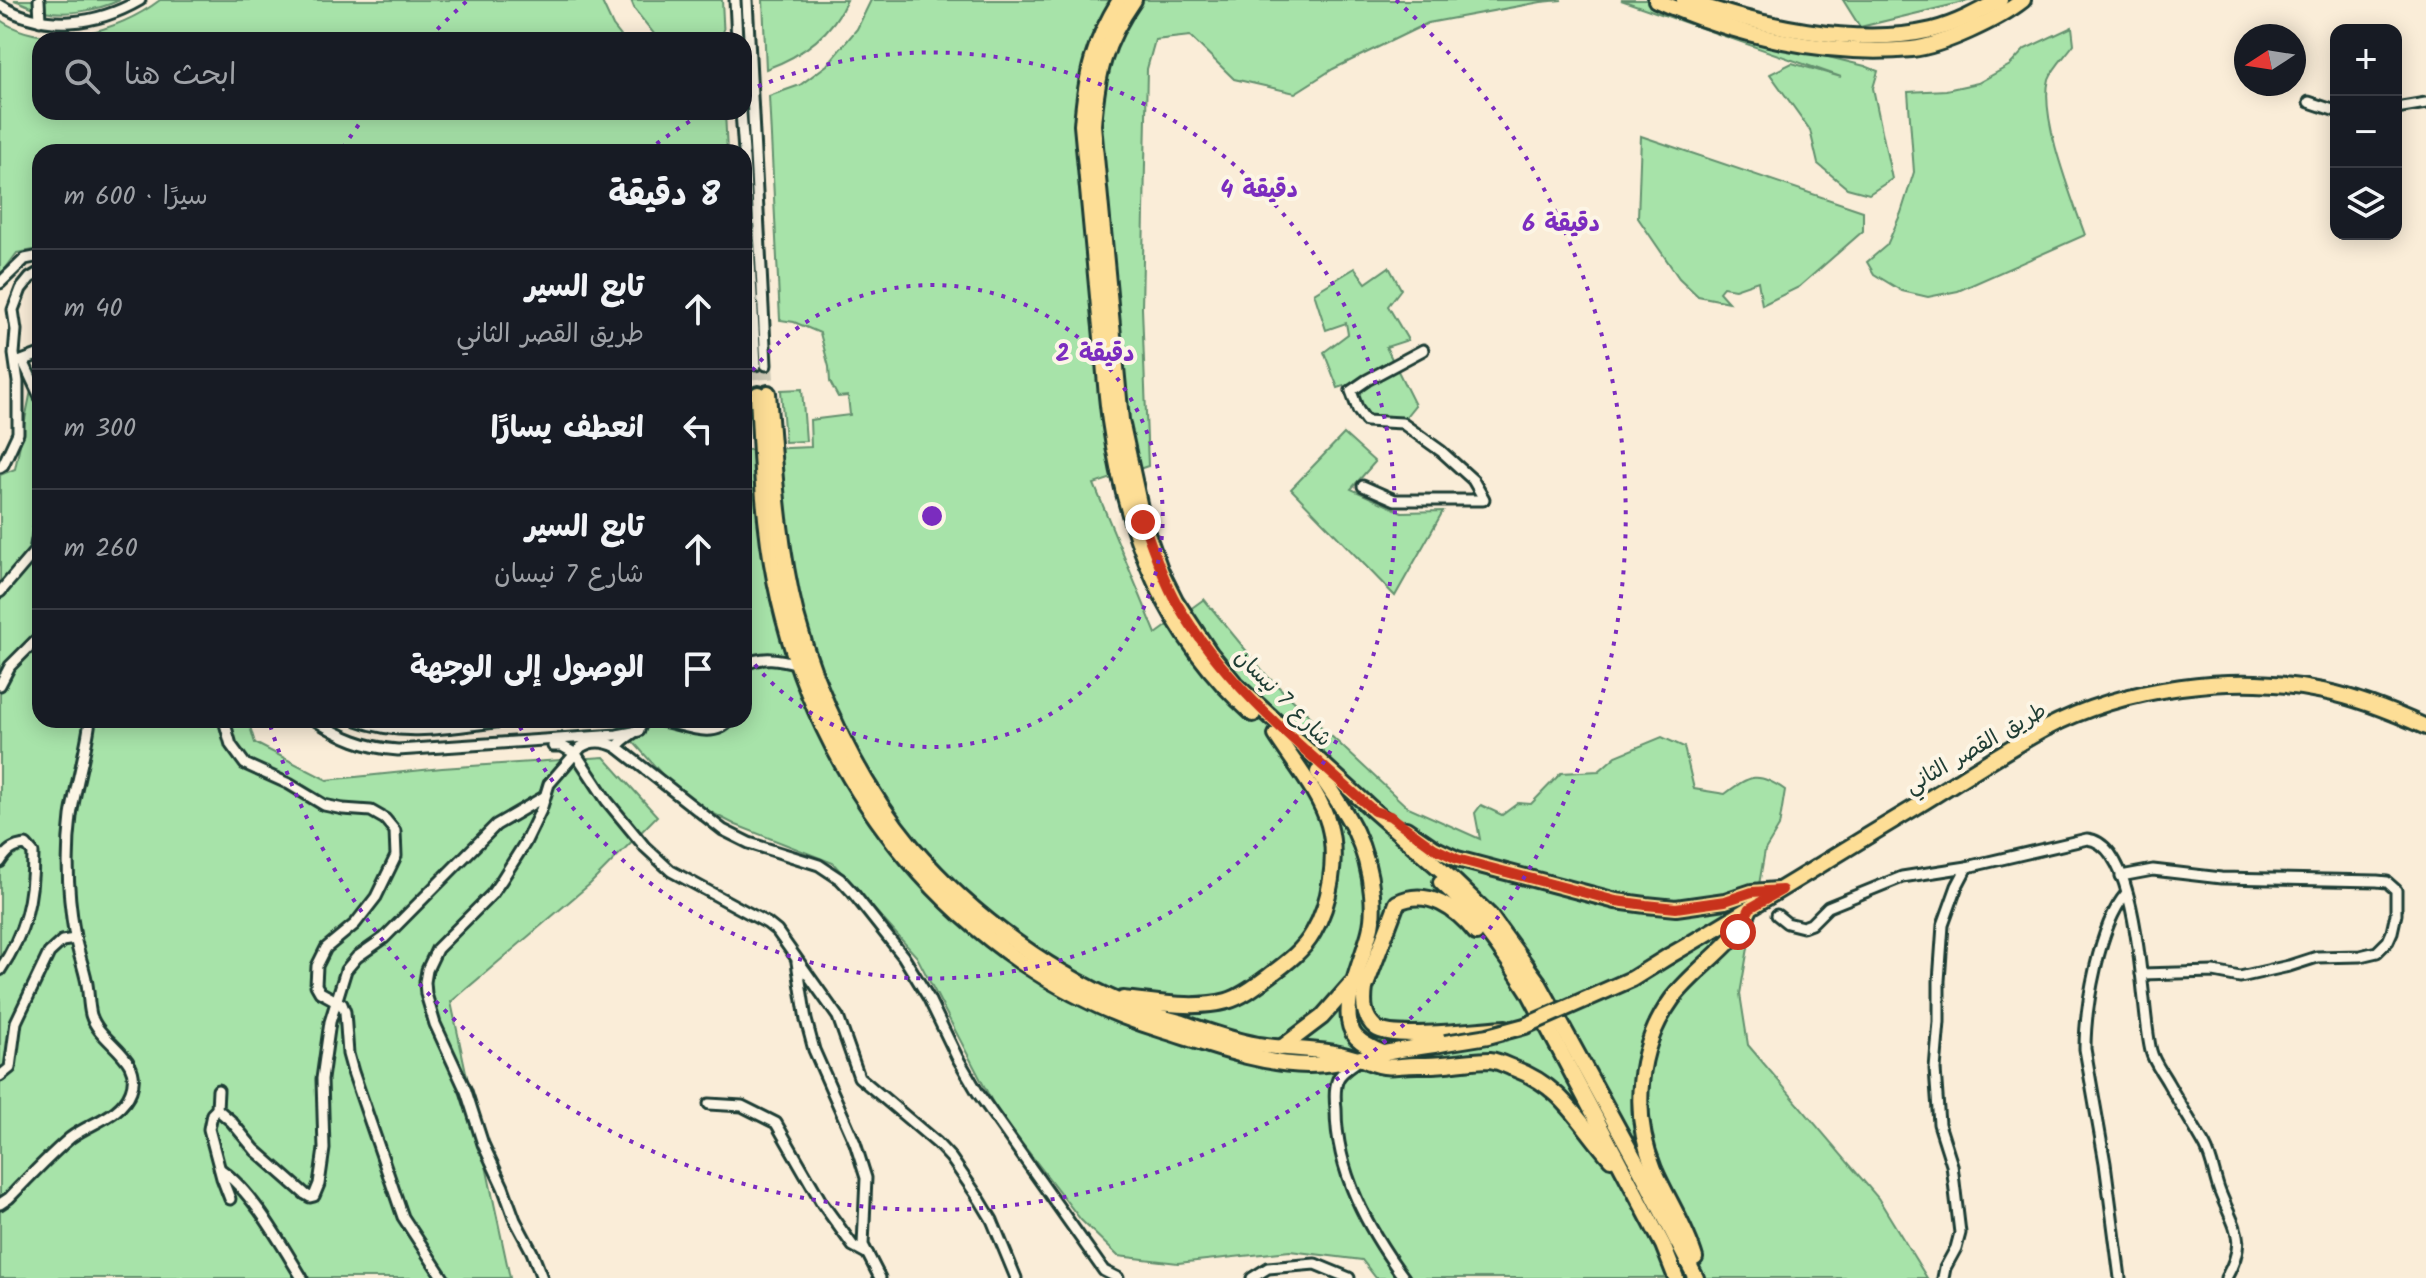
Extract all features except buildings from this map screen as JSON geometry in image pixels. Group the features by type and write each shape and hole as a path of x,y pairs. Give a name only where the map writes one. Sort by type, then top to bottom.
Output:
{"main road":[{"name":"شارع 7 نيسان","path":"1120,0 1095,46 1085,84 1082,125 1110,421 1133,525 1151,576 1201,661 1231,694 1451,891 1514,968 1663,1245 1676,1278"},
{"name":"شارع 7 نيسان","path":"1134,0 1105,50 1096,86 1093,125 1121,420 1143,522 1161,572 1175,600 1210,653 1237,686 1490,916 1538,982 1698,1278"},
{"path":"1656,0 1772,38 1854,51 1914,48 1937,42 1979,26 2023,0"},
{"path":"1684,0 1722,13 1776,25 1846,35 1899,35 1934,29 1975,14 2000,0"},
{"path":"1446,1038 1360,1059 1308,1065 1256,1059 1141,1023 1105,1008 1015,958 962,914 906,859 855,789 833,748 799,664 775,582 768,539 763,394 781,536 796,614 819,686 871,789 912,846 968,903 1015,940 1068,975 1144,1012 1220,1037 1280,1048 1337,1053 1360,1059 1382,1068 1492,1060 1526,1072 1563,1099 1624,1174"},
{"name":"طريق القصر الثاني","path":"1446,1038 1488,1036 1525,1026 1632,979 2046,728 2125,699 2164,690 2225,683 2277,684 2323,691 2364,702 2426,727"},
{"path":"1110,997 1205,1006 1231,1000 1281,967 1299,952 1313,933 1329,886 1332,857 1330,828 1324,808 1276,735"},
{"path":"1318,772 1350,819 1364,848 1373,897 1371,928 1351,993 1349,1022 1354,1035 1365,1045 1383,1053"},
{"path":"1374,811 1390,816 1434,848 1457,859 1616,901 1676,908 1725,901 1752,892 1782,890"},
{"path":"1446,1038 1379,1030 1367,1019 1363,1003 1365,988 1397,903 1408,897 1421,896 1444,905 1473,928 1489,950 1514,968"},
{"path":"1698,1278 1690,1241 1653,1167 1644,1132 1640,1088 1647,1044 1672,999 1738,932 1750,908"},
{"path":"1280,1048 1322,1017 1356,978"}],"street":[{"path":"39,0 40,21"},
{"path":"0,5 40,21 72,23 113,14 140,0"},
{"path":"735,0 737,32"},
{"path":"747,0 748,32"},
{"path":"2309,102 2330,109"},
{"path":"2402,107 2426,103"},
{"path":"742,120 743,144"},
{"path":"750,120 750,144"},
{"path":"752,236 754,330"},
{"path":"0,283 25,259 32,258"},
{"path":"0,467 18,433 20,362 13,310 21,289 32,277"},
{"path":"752,295 754,330 761,365"},
{"path":"1363,486 1395,500 1484,500 1473,480 1402,423 1366,421 1358,410 1351,391 1423,350"},
{"path":"20,362 32,356"},
{"path":"20,362 32,383"},
{"path":"0,592 32,555"},
{"path":"0,685 10,666 32,644"},
{"path":"752,662 769,659 799,664"},
{"path":"0,1204 73,1136 121,1107 133,1087 133,1068 103,1036 91,1015 87,980 75,939 69,882 70,835 88,728"},
{"path":"226,728 231,745 245,764 289,784 324,805 371,811 385,819 395,831 396,856 376,897 355,924 326,948 317,966 316,985 326,997 342,1004 350,1063 398,1205 443,1278"},
{"path":"328,728 344,738 371,747 398,750 639,731"},
{"path":"390,728 425,728"},
{"path":"617,747 640,728"},
{"path":"695,728 711,731 723,728"},
{"path":"542,1278 483,1144 466,1091 435,1024 425,982 437,949 492,894 525,843 549,784 587,743 603,742 617,747 723,830 749,843 819,865 840,879 894,942 915,974 957,1057 995,1119 1104,1271 1118,1278"},
{"path":"553,746 570,749 576,754 607,801 658,861 682,879 767,923 787,944 838,1017 859,1077 937,1143 973,1188 992,1220 1016,1278"},
{"path":"217,1109 266,1160 305,1194 314,1196 324,1149 322,1079 335,1000 350,964 384,938 496,825 544,797"},
{"path":"1777,915 1787,923 1803,927 1811,924 1828,907 1879,885 1922,872 1967,867 2093,840 2108,850 2121,876 2137,927 2148,1035 2154,1058 2206,1149 2235,1226 2239,1245 2226,1278"},
{"path":"0,862 16,845 26,845 33,853 27,917 17,945 0,970"},
{"path":"1943,1278 1960,1233 1952,1165 1939,1124 1935,1069 1939,981 1943,925 1967,867"},
{"path":"2121,876 2153,870 2221,878 2377,881 2387,882 2396,890 2392,932 2377,952 2360,956 2317,957 2240,977 2214,972 2141,974"},
{"path":"2120,1278 2085,1033 2094,974 2114,912 2126,894"},
{"path":"0,1076 10,1068 16,1022 49,953 62,941 75,939"},
{"path":"797,960 814,1050 855,1143 866,1178 863,1245 880,1278"},
{"path":"1360,1059 1339,1077 1335,1094 1336,1124 1348,1182 1378,1242 1404,1278"},
{"path":"218,1090 217,1109 212,1114 209,1129 230,1199"},
{"path":"709,1104 742,1106 776,1123 822,1203 853,1246 868,1254"},
{"path":"220,1169 257,1208 302,1278"},
{"path":"1252,1278 1268,1268 1315,1264 1349,1278"}],"green space":[{"path":"14,0 120,0 102,7 63,13 40,10"},
{"path":"160,0 601,0 618,32 90,32 143,11"},
{"path":"631,0 722,0 724,32 653,32"},
{"path":"763,0 847,0 833,24 814,43 792,58 766,69"},
{"path":"871,0 1562,0 1428,23 1333,69 1295,93 1234,79 1190,36 1155,40 1147,69 1142,308 1148,466 1094,484 1156,634 1204,599 1267,676 1406,806 1480,839 1475,813 1481,805 1502,815 1518,803 1531,804 1561,773 1599,771 1616,756 1662,737 1684,747 1694,789 1725,794 1748,779 1761,778 1785,790 1779,827 1765,850 1740,994 1748,1045 1878,1198 1927,1278 1376,1278 1362,1260 1290,1251 1178,1263 1118,1256 1081,1220 997,1111 917,957 833,863 736,825 683,798 621,728 752,728 752,450 811,447 810,420 850,415 848,396 838,397 830,382 820,333 794,322 780,320 769,96 800,85 827,65 857,29"},
{"path":"1621,0 1659,0 1800,50 1878,71 1873,88 1892,179 1869,194 1847,188 1818,164 1810,130 1770,74 1792,63 1841,77"},
{"path":"1843,0 1972,0 1860,27"},
{"path":"0,20 32,33 32,120 725,120 727,144 32,144 32,250 17,253 0,276"},
{"path":"2072,27 2074,44 2051,75 2047,95 2058,157 2085,235 1958,291 1928,297 1902,291 1874,274 1867,262 1887,245 1914,172 1908,92 1946,90 1978,83 2010,65 2025,49"},
{"path":"1641,136 1863,211 1863,231 1799,287 1762,305 1758,281 1735,289 1723,287 1719,292 1728,302 1698,296 1679,278 1638,218"},
{"path":"1389,267 1401,289 1388,306 1408,340 1386,347 1415,405 1403,420 1366,416 1351,384 1338,388 1324,352 1348,334 1346,323 1326,330 1314,293 1355,268 1366,283"},
{"path":"32,386 32,728 250,728 255,743 327,780 442,768 604,757 657,816 590,884 451,1002 510,1278 0,1278 0,475 15,469"},
{"path":"802,389 806,441 785,442 781,390"},
{"path":"1344,434 1375,462 1351,489 1402,512 1443,511 1395,596 1291,489"}],"tunnel":[{"path":"756,365 758,394"},
{"path":"766,365 768,393"}],"route":[{"path":"1143,522 1175,600 1210,653 1237,686 1374,811 1390,816 1434,848 1457,859 1616,901 1676,908 1725,901 1752,892 1782,890 1750,908 1738,932"}]}
